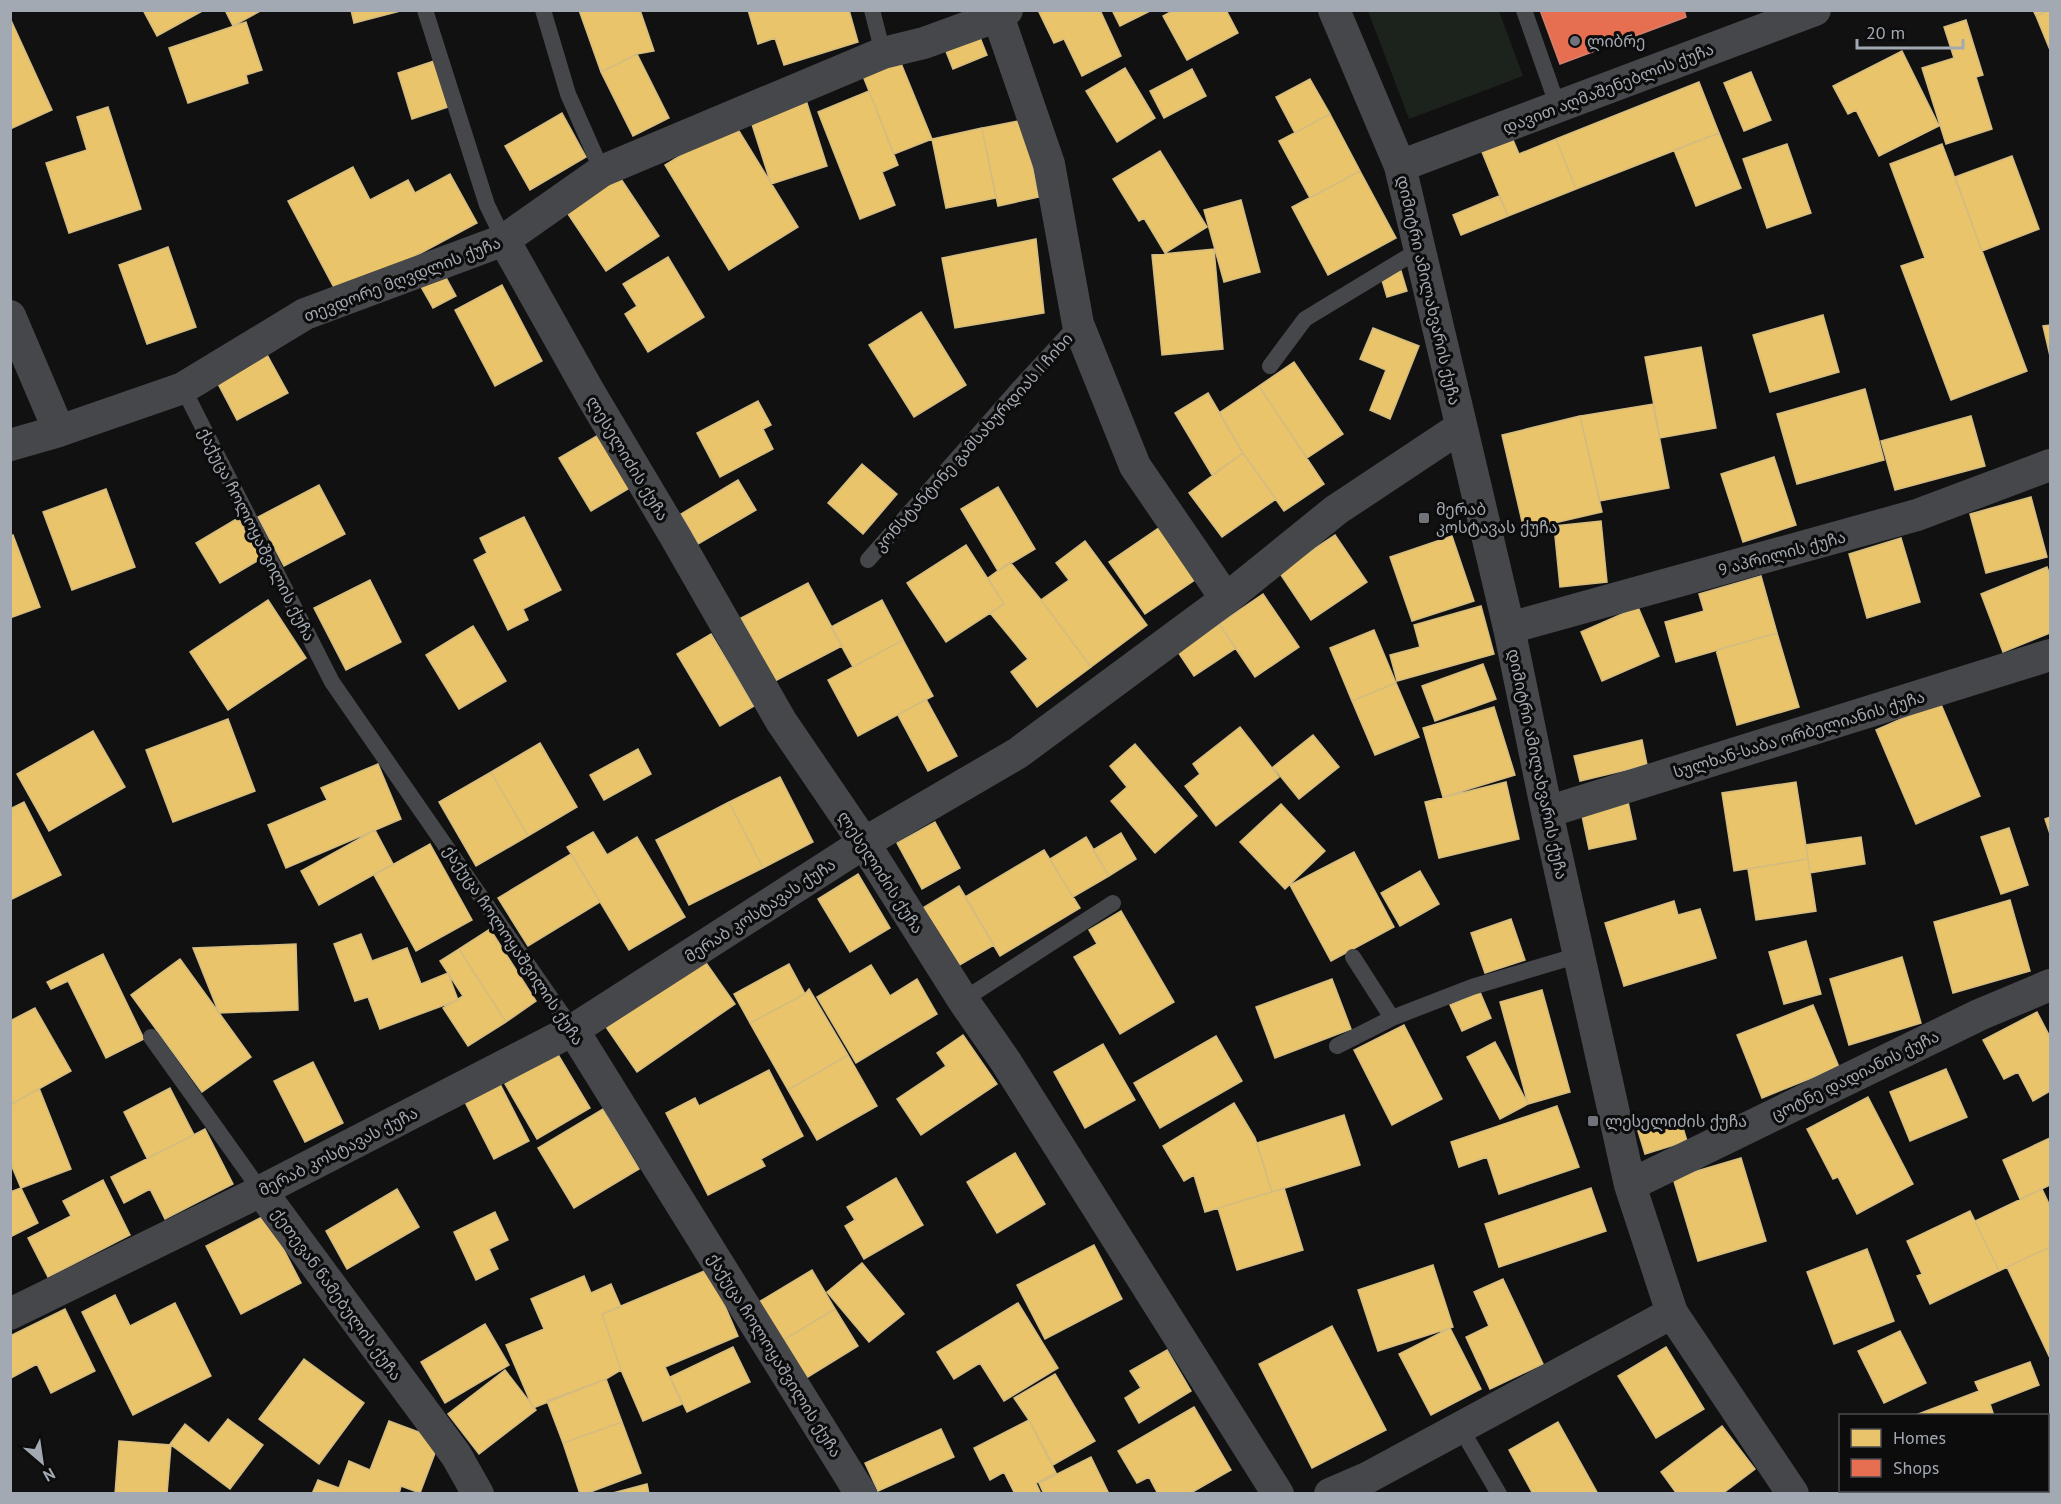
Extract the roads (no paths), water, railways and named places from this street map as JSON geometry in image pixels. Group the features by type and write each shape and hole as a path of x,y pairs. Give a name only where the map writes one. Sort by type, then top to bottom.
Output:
{"street":[{"name":"დიმიტრი ამილახვარის ქუჩა","path":"1334,10 1400,166 1509,628 1547,812 1630,1185 1672,1313 1793,1494"},
{"name":"დავით აღმაშენებლის ქუჩა","path":"1400,166 1815,10"},
{"name":"თევდორე მღვდლის ქუჩა","path":"10,445 59,432 183,388 305,314 504,240 602,171 883,53 924,43 1002,13"},
{"path":"1002,13 1049,164 1078,324 1135,466 1226,599"},
{"name":"ლესელიძის ქუჩა","path":"504,240 591,395 781,722 864,843 963,1000 1006,1062 1278,1494"},
{"path":"10,316 59,432"},
{"name":"მერაბ კოსტავას ქუჩა","path":"10,1314 261,1191 573,1030 864,843 1018,753 1226,599 1336,510 1461,428"},
{"name":"9 აპრილის ქუჩა","path":"1509,628 1917,515 2050,465"},
{"name":"სულხან-საბა ორბელიანის ქუჩა","path":"1547,812 2050,655"},
{"name":"ცოტნე დადიანის ქუჩა","path":"1630,1185 1979,1015 2050,985"},
{"name":"ქაქუცა ჩოლოყაშვილის ქუჩა","path":"573,1030 861,1494"},
{"name":"ქეთევან წამებულის ქუჩა","path":"261,1191 456,1455 478,1494"},
{"path":"1330,1494 1368,1478 1672,1313"}],"lane":[{"path":"425,10 487,205 504,240"},
{"path":"543,10 568,94 602,171"},
{"path":"872,10 883,53"},
{"path":"1524,10 1558,107"},
{"path":"1270,366 1305,319 1419,250"},
{"name":"კონსტანტინე გამსახურდიას I ჩიხი","path":"868,560 1018,388 1078,324"},
{"name":"ქაქუცა ჩოლოყაშვილის ქუჩა","path":"183,388 332,682 573,1030"},
{"path":"963,1000 1113,903"},
{"path":"1337,1046 1392,1018 1472,987 1579,956"},
{"path":"1353,957 1392,1018"},
{"name":"ქეთევან წამებულის ქუჩა","path":"151,1036 261,1191"},
{"path":"1460,1427 1499,1494"}],"place":[{"name":"ლიბრე","path":"1575,41"},
{"name":"მერაბ კოსტავას ქუჩა","path":"1424,518"},
{"name":"ლესელიძის ქუჩა","path":"1593,1121"}]}
